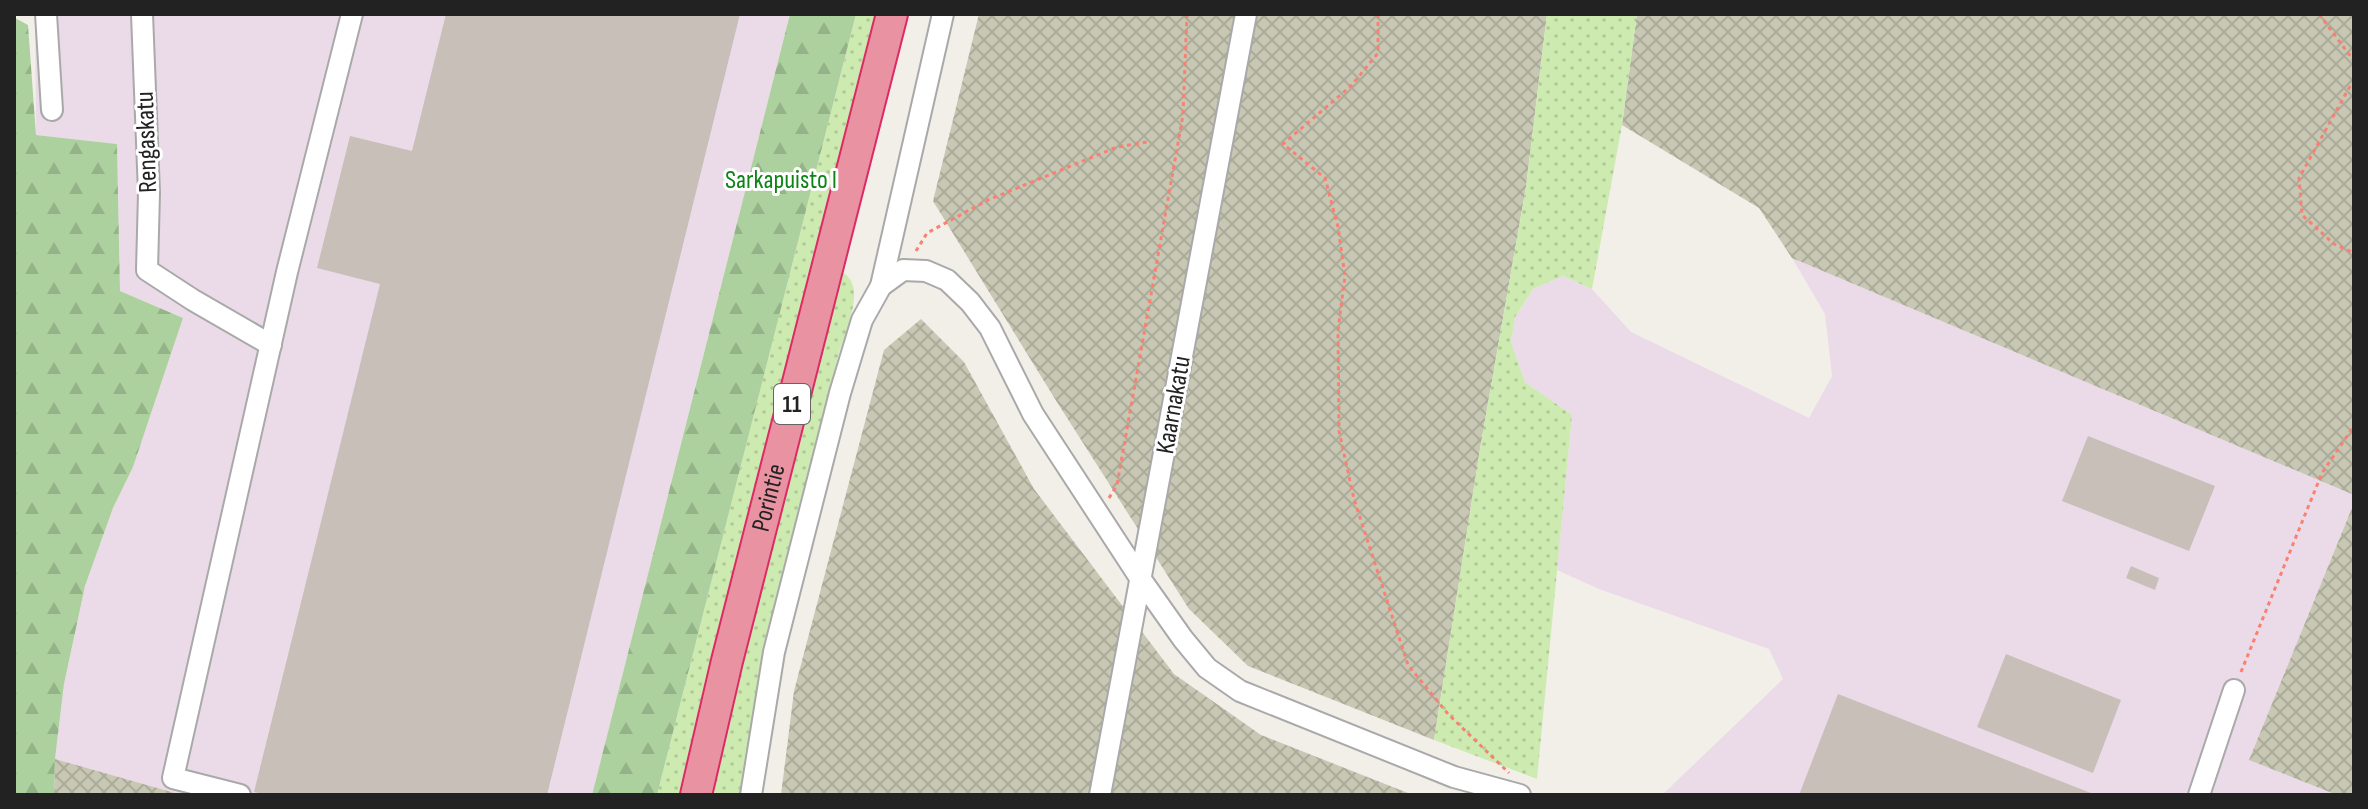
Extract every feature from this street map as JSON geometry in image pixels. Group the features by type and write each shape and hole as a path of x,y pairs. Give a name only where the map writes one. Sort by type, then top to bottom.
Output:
{"highway":[{"name":"Porintie","path":"696,795 892,14"}],"street":[{"path":"46,14 52,110"},
{"name":"Rengaskatu","path":"142,14 149,193 147,270 271,345"},
{"path":"240,795 173,778 271,345 352,14"},
{"path":"751,795 774,652 840,393 862,320 881,286 943,14"},
{"name":"Kaarnakatu","path":"1100,795 1246,14"},
{"path":"881,286 903,270 926,271 947,280 984,319 1033,414 1142,581 1207,668 1240,691 1454,777 1520,795"},
{"path":"2199,795 2234,690"}],"path":[{"path":"1099,515 1117,485 1183,115 1187,14"},
{"path":"1378,14 1378,53 1351,86 1283,144 1325,178 1338,227 1345,276 1338,330 1339,431 1354,499 1408,665 1448,714 1508,772"},
{"path":"2319,14 2354,61"},
{"path":"2354,79 2299,178 2302,215 2334,244 2354,253"},
{"path":"903,270 927,233 988,200 1117,147 1147,142"},
{"path":"2234,690 2322,473 2354,426"}],"shaded area":[{"path":"35,14 790,14 592,795 182,795 55,759 64,684 85,586 113,508 133,467 183,318 120,291 117,144 36,135"},
{"path":"979,14 1547,14 1526,187 1434,740 1248,666 1189,609 1055,399 933,201"},
{"path":"1637,14 2354,14 2354,495 1792,258 1759,208 1622,125"},
{"path":"1792,258 2354,495 2354,503 2249,760 2337,795 1662,795 1783,679 1769,649 1599,589 1557,570 1572,415 1525,382 1511,342 1515,317 1533,289 1563,276 1592,289 1631,332 1809,418 1832,376 1825,314"},
{"path":"921,319 964,362 1034,489 1174,674 1261,735 1413,795 781,795 794,691 884,350"},
{"path":"2354,503 2354,795 2337,795 2249,760"},
{"path":"55,759 182,795 54,795"}],"green space":[{"name":"Sarkapuisto I","path":"790,14 856,14 657,795 592,795"},
{"path":"856,14 878,14 680,795 657,795"},
{"path":"1547,14 1637,14 1622,125 1592,289 1563,276 1533,289 1515,317 1511,342 1525,382 1572,415 1537,779 1434,740 1526,187"},
{"path":"15,18 28,25 36,135 117,144 120,291 183,318 133,467 113,508 85,586 64,684 54,795 14,795"},
{"path":"837,268 851,281 854,289 853,308 838,356 764,650 744,795 708,795"}],"building":[{"path":"446,14 740,14 547,795 268,795 254,792 380,284 317,268 350,136 412,151"},
{"path":"2088,436 2215,486 2189,551 2062,501"},
{"path":"2131,566 2159,578 2155,590 2126,578"},
{"path":"2006,654 2121,700 2093,773 1977,727"},
{"path":"1838,694 2096,795 1799,795"}]}
